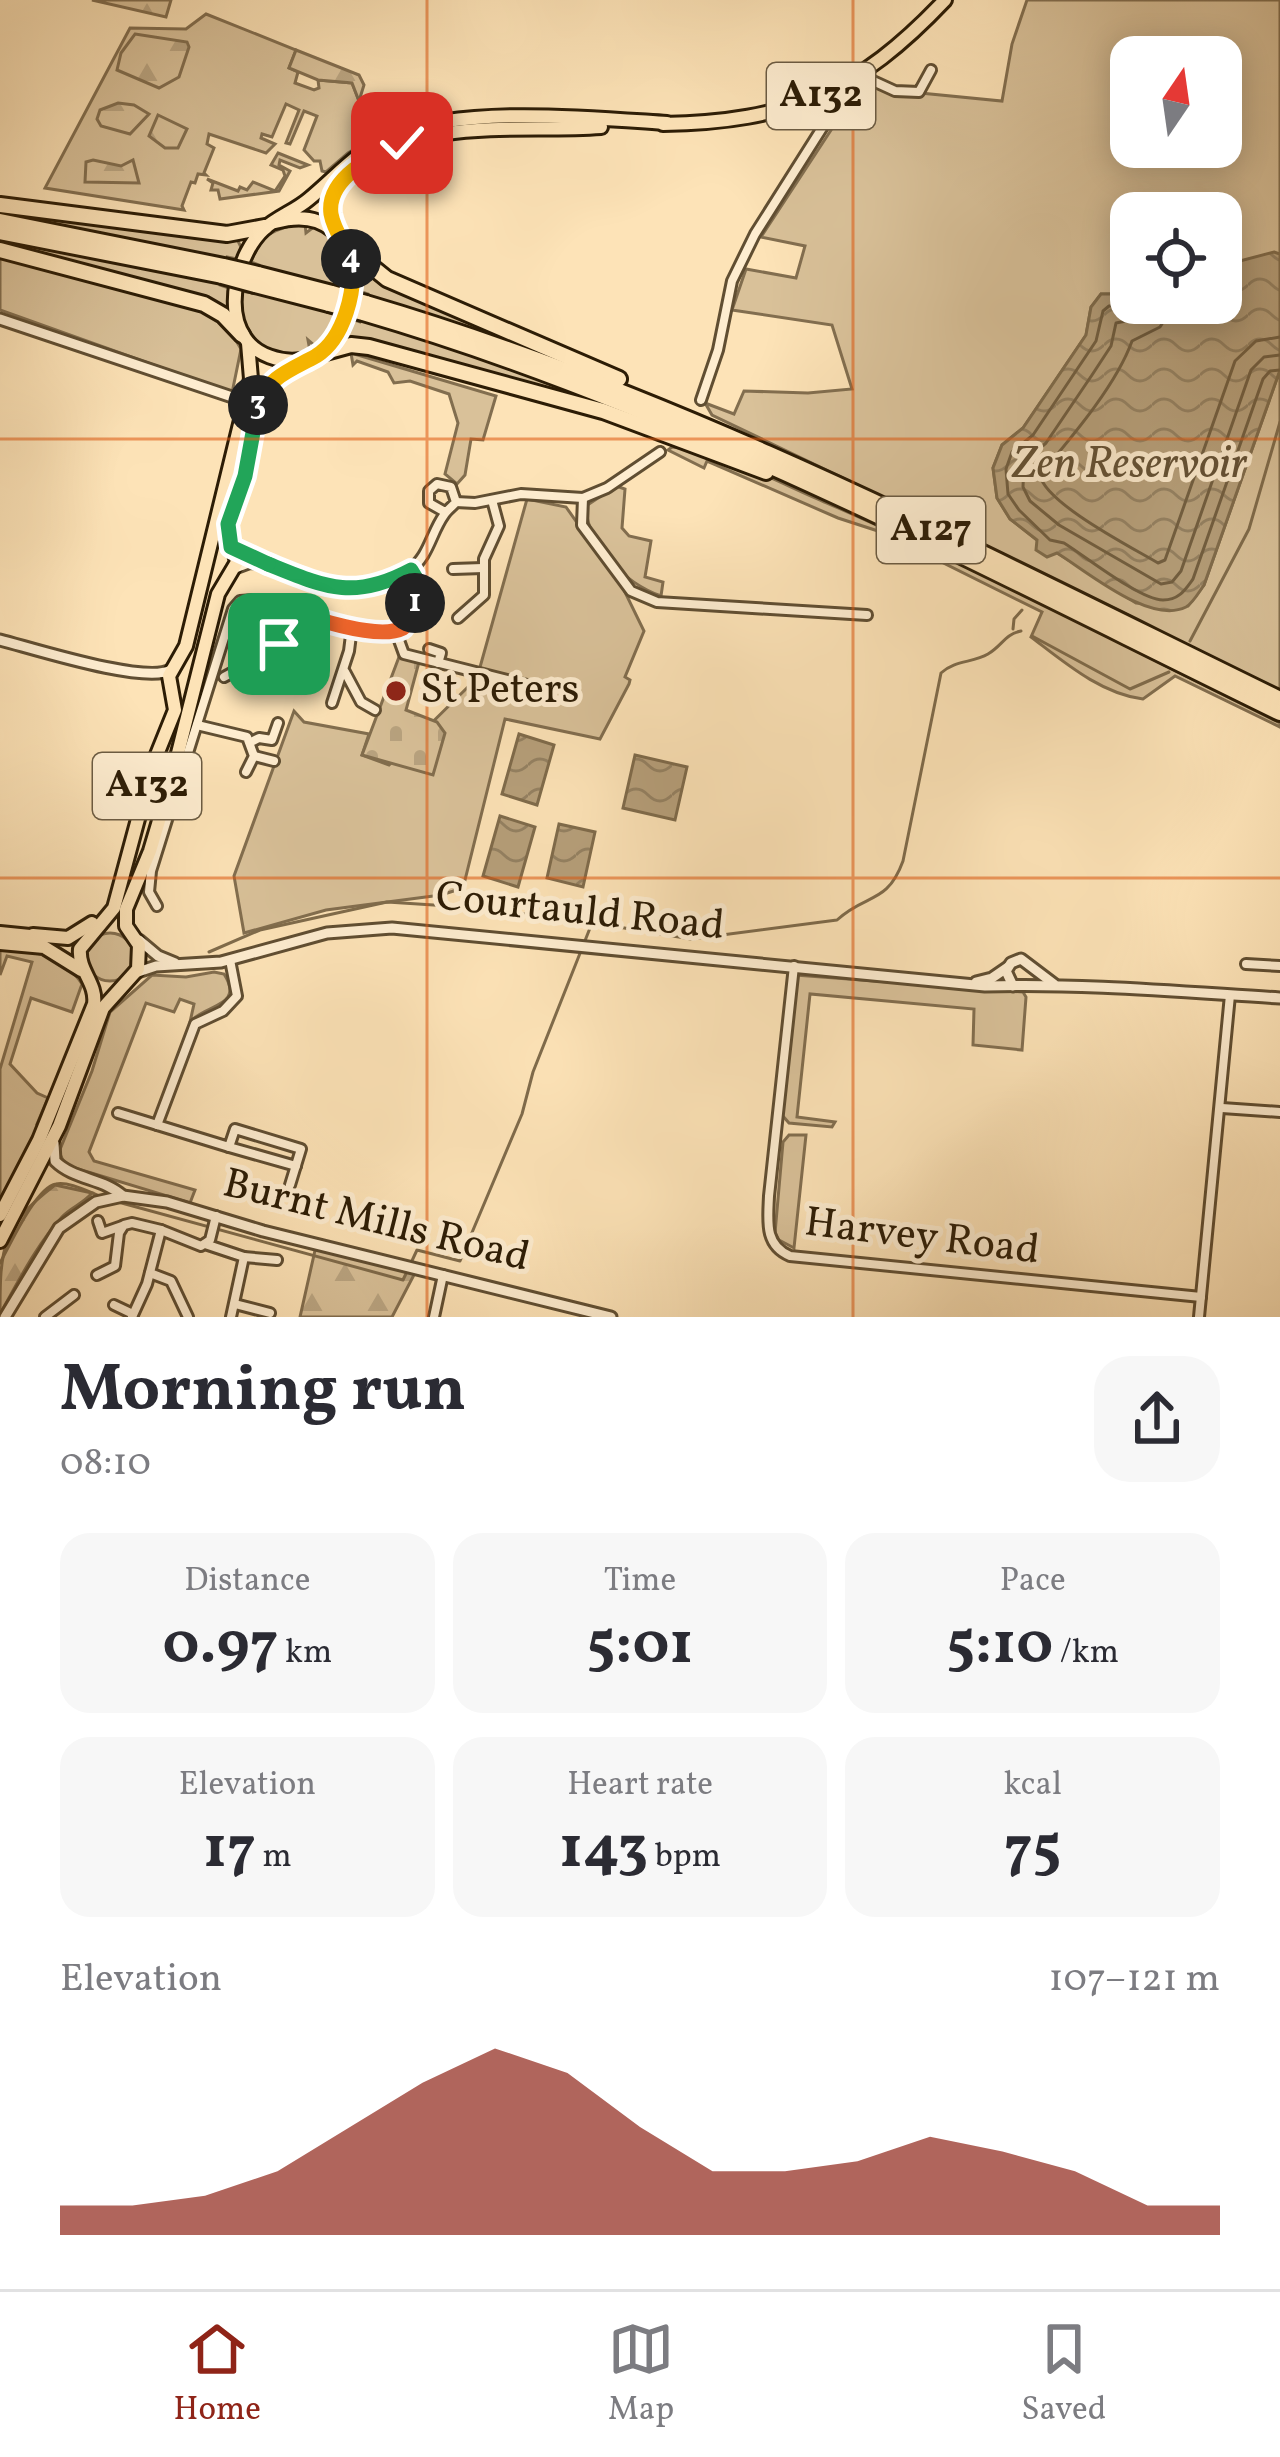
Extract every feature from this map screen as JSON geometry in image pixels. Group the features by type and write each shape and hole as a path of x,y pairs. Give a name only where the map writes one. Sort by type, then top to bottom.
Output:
{"highway":[{"path":"0,206 227,234 270,225"},
{"name":"A127","path":"0,221 257,279 543,360 749,442"},
{"name":"A127","path":"0,232 223,271"},
{"name":"A127","path":"341,240 387,279 679,405 1280,699"},
{"path":"0,250 204,304 223,315 245,339"},
{"name":"A127","path":"364,308 642,409 745,453 1280,713"},
{"name":"A127","path":"311,357 363,345 576,402 888,521"}],"main road":[{"name":"A132","path":"131,980 140,958 125,922 126,909 150,851 218,593 237,559 228,524 245,476 261,397 275,378 311,357 340,326 351,290 352,263 331,207 339,187 372,158 419,137 466,130 748,118 821,95 860,75 911,36 945,0"},
{"name":"A132","path":"0,1215 39,1140 92,1011 95,993 80,949 112,911 158,751 176,710 171,670 185,646 253,370 236,319 235,296 247,251 270,225 304,203 360,153 414,128 483,119 667,123"},
{"path":"270,225 310,219 341,240"},
{"path":"245,339 277,359 311,357"},
{"path":"202,576 216,550 232,547"},
{"name":"A132","path":"171,689 187,691 196,677"},
{"path":"0,933 76,935 104,914 120,884"},
{"path":"33,935 69,945 118,927 133,935"},
{"path":"0,943 44,947 109,988 131,980"},
{"path":"0,1241 59,1126 105,1004 131,980"}],"street":[{"path":"860,75 895,91 919,92 931,70"},
{"path":"701,400 718,350 732,281 754,234 829,118 821,95"},
{"path":"0,320 244,401"},
{"path":"232,547 315,583 349,590 382,585 411,570 435,537 445,512 456,502 521,494 583,497 607,488 660,452"},
{"path":"445,512 429,503 432,487 451,487 456,502"},
{"path":"583,497 582,525 631,591 657,602 867,615"},
{"path":"458,618 464,608 482,600 483,568 499,526 492,500"},
{"path":"233,570 250,563 267,564"},
{"path":"452,569 483,568"},
{"path":"157,906 149,892 151,872 233,609 246,600 352,628 396,632 406,624 420,588 411,570"},
{"path":"224,677 279,644 285,608"},
{"path":"332,703 352,628"},
{"path":"396,632 404,653 547,690"},
{"path":"0,640 131,672 160,675 171,670"},
{"path":"428,649 441,652 438,663"},
{"path":"334,654 347,658"},
{"path":"263,656 281,684"},
{"path":"131,672 171,689"},
{"path":"343,675 361,702 375,710"},
{"path":"251,742 272,740 278,723"},
{"path":"197,725 237,733 251,742 254,756 246,772"},
{"path":"254,756 274,761"},
{"name":"Courtauld Road","path":"131,980 150,967 230,960 294,940 371,928 1024,988 1054,984 1092,990 1280,998"},
{"path":"133,935 162,958 186,964"},
{"name":"Courtauld Road","path":"970,983 992,978 1021,959 1033,968"},
{"path":"1246,964 1266,959 1280,966"},
{"path":"158,1125 195,1024 223,1011 237,995 230,960"},
{"name":"Harvey Road","path":"794,967 769,1196 769,1232 778,1250 790,1256 1202,1297"},
{"path":"1008,967 1006,976 1013,986"},
{"path":"1030,984 1033,968 1054,984"},
{"path":"1199,1317 1230,995"},
{"path":"1221,1108 1280,1112"},
{"path":"118,1113 296,1166"},
{"name":"Burnt Mills Road","path":"59,1126 52,1150 59,1166 112,1186 123,1196"},
{"path":"229,1147 235,1129 302,1149 290,1185"},
{"name":"Burnt Mills Road","path":"5,1317 59,1228 96,1202 123,1196 154,1199 211,1230 406,1263 611,1317"},
{"path":"98,1221 104,1237 124,1225 137,1224 179,1234 192,1245 211,1230 244,1257 277,1260"},
{"path":"97,1275 115,1266 124,1225"},
{"path":"114,1305 133,1316 161,1230"},
{"path":"231,1317 244,1257"},
{"path":"150,1274 170,1280 188,1317"},
{"path":"434,1317 444,1274"},
{"path":"45,1317 74,1295"},
{"path":"235,1304 270,1313"},
{"path":"562,1317 565,1305"}],"green space":[{"path":"92,0 171,0 166,17"},
{"path":"1027,0 1280,0 1280,254 1242,262 1242,192 1110,192 1110,294 1101,294 1091,307 1086,335 1023,428 1002,445 993,468 997,498 1010,519 1037,540 1136,603 1188,606 1204,585 1280,370 1280,693 712,415 705,403 734,414 744,391 852,389 832,325 732,310 746,269 796,278 805,246 761,237 856,92 870,84 1002,101 1012,44"},
{"path":"206,14 296,50 289,68 298,72 295,83 314,90 319,88 318,80 352,83 359,101 353,123 382,133 322,171 320,161 304,150 317,116 304,111 290,144 286,143 299,110 286,104 272,137 262,134 261,138 275,144 266,153 209,134 207,144 214,148 206,175 198,174 195,183 191,182 184,210 45,188 130,28 186,29"},
{"path":"135,34 187,42 179,77 159,88 117,70 121,53"},
{"path":"296,50 359,75 364,85 359,101 352,83 318,80 289,68"},
{"path":"118,103 149,114 130,134 101,126 97,119 100,110"},
{"path":"158,115 187,129 178,148 165,148 149,136"},
{"path":"278,153 308,165 300,168 280,160 279,165 290,171 279,191 220,199 218,190 211,190 213,183 207,179 238,191 240,187 247,190 253,182 275,191 285,176 271,165"},
{"path":"133,160 139,183 85,182 86,162 121,166"},
{"path":"0,209 237,239 241,247 237,259 227,257 225,262 0,218"},
{"path":"305,223 306,233 315,226 336,244 346,287 335,284 333,290 259,270 251,262 270,234"},
{"path":"0,236 221,280 220,285 229,288 230,315 0,247"},
{"path":"0,256 211,313 228,327 241,349 232,393 0,310"},
{"path":"359,265 579,368 367,300 368,294 356,290"},
{"path":"255,288 328,307 327,312 339,316 334,328 316,347 308,340 310,351 295,354 268,349 243,320 241,291 253,293"},
{"path":"362,317 443,341 753,460 366,343 335,347 348,318 360,322"},
{"path":"351,353 496,396 483,440 471,439 465,475 457,484 445,474 458,423 449,394 410,381 394,383 388,372 357,361 353,365"},
{"path":"672,447 731,461 884,529 1111,638 1280,727 1175,676 1143,699 1112,691 1031,637 1042,612 881,532 707,461 704,468 668,450"},
{"path":"616,486 625,489 622,528 629,536 651,541 645,577 663,582 661,596 622,572 593,535 586,506"},
{"path":"527,499 566,507 623,588 644,631 625,677 629,684 600,739 505,719 463,888 326,910 244,933 234,876 294,711 304,722 369,734 362,755 389,765 477,678"},
{"path":"399,657 419,662 406,710 437,722 445,733 433,775 362,755"},
{"path":"110,933 127,940 134,957 127,974 110,981 93,974 86,957 93,940"},
{"path":"0,949 56,960 82,984 72,1012 31,998 10,1064 37,1093 48,1098 37,1124 41,1126 0,1208 0,1069 32,962 7,956 0,975"},
{"path":"224,974 230,993 221,1004 190,1022 194,1004 180,999 174,1012 146,1003 89,1152 94,1161 195,1190 190,1203 65,1165 59,1152 110,1012 152,975 186,977"},
{"path":"795,975 1023,992 1022,1050 973,1045 974,1009 810,994 797,1117 835,1122 832,1127 789,1123 782,1115"},
{"path":"789,1135 806,1135 794,1248 775,1233 783,1142"},
{"path":"55,1185 92,1193 53,1228 0,1314 7,1241 24,1213"},
{"path":"316,1246 416,1271 392,1317 300,1317"}],"water":[{"name":"Zen Reservoir","path":"1280,254 1280,370 1204,585 1186,607 1155,609 1120,594 1057,553 1047,557 1036,550 1037,540 1010,519 997,498 993,468 1002,445 1023,428 1086,335 1091,307 1101,294 1110,294 1110,324 1242,324 1242,260"},
{"path":"519,734 554,745 537,805 502,794"},
{"path":"635,755 687,767 675,820 623,808"},
{"path":"500,816 535,827 518,887 483,876"},
{"path":"559,824 595,832 583,887 547,878"}],"waterway":[{"path":"1190,641 1249,529 1280,422"},
{"path":"1013,629 1022,610"},
{"path":"594,923 691,939 837,920 883,892 903,861 941,673 988,654 1021,631"},
{"path":"1032,636 1130,689 1169,672"},
{"path":"118,1202 403,1280 417,1250 460,1261 522,1114 533,1072 592,923 387,902 260,930 209,952"},
{"path":"0,1263 24,1218 48,1188 67,1184 103,1197"}],"place":[{"name":"St Peters","path":"396,691"}],"route":[{"path":"279,644 285,608 352,628 401,630 420,588 411,570 365,589 315,583 231,547 227,530 245,476 261,397 280,374 318,354 334,338 342,320 352,263 332,215 333,196 356,169 402,143"}]}
